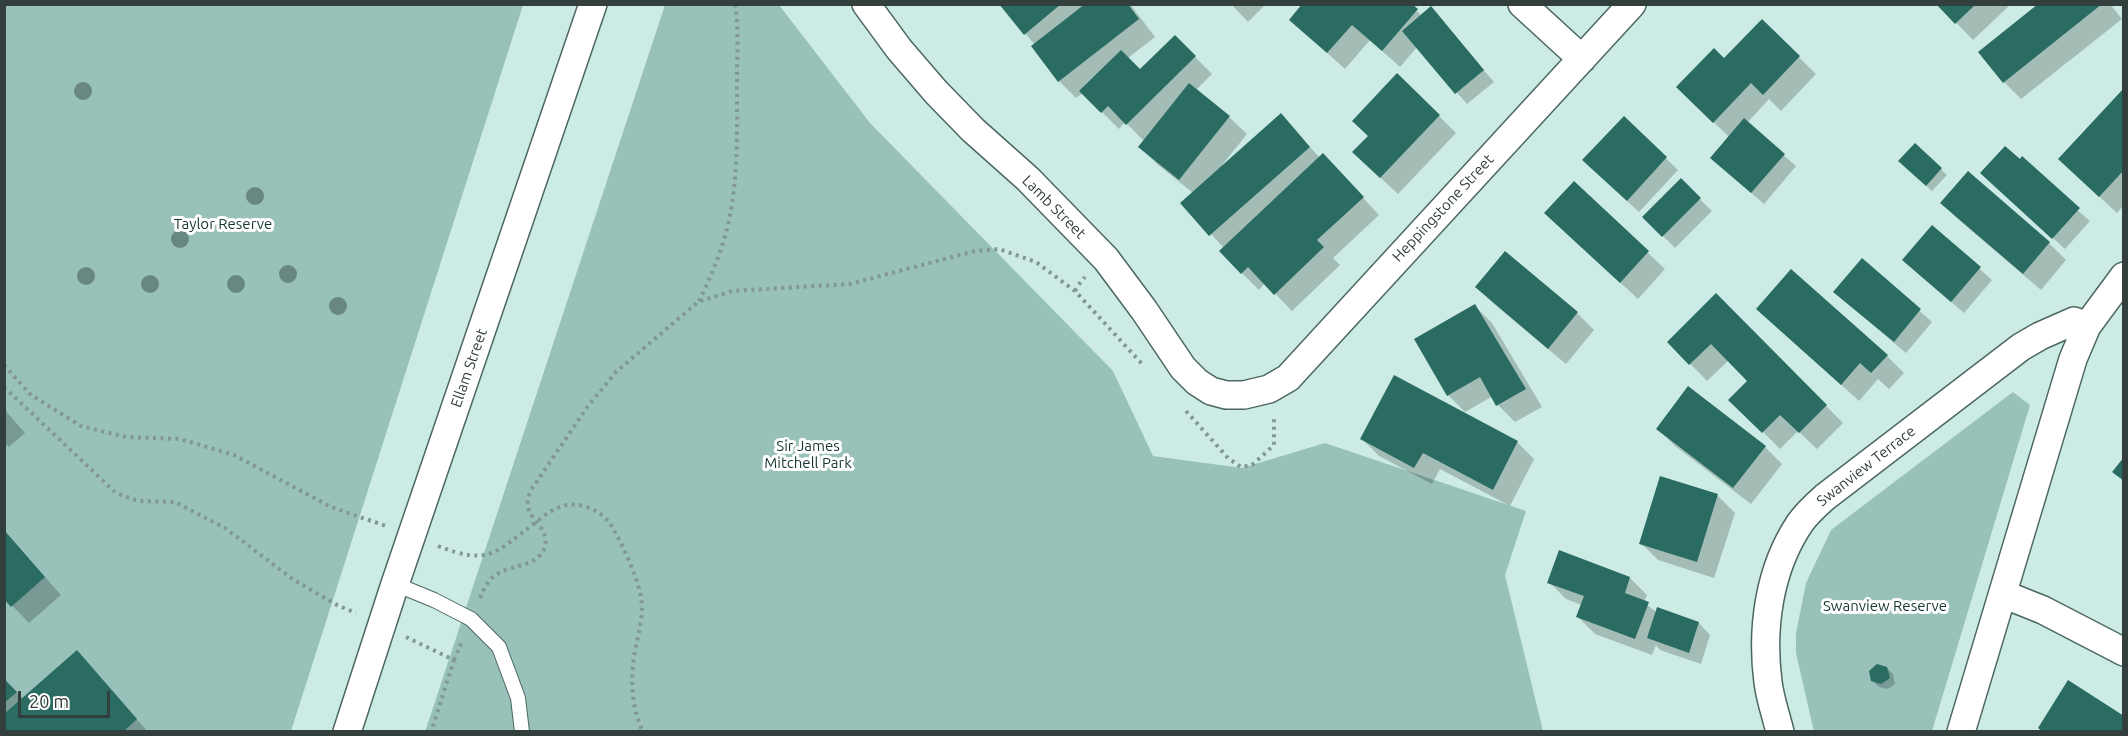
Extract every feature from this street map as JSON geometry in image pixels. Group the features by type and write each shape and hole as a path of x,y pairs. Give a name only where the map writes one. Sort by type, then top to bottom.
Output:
{"street":[{"name":"Ellam Street","path":"347,732 381,624 593,4"},
{"name":"Lamb Street","path":"866,4 899,49 936,92 973,130 1028,179 1106,259 1183,368 1197,382 1211,391 1226,395 1244,395"},
{"path":"1522,4 1581,59"},
{"name":"Heppingstone Street","path":"1244,395 1269,389 1288,378 1632,4"},
{"path":"1961,732 2073,359 2087,326 2124,276"},
{"name":"Swanview Terrace","path":"1780,732 1768,685 1764,651 1766,623 1778,565 1800,523 1825,497 2021,347 2074,321 2087,326"},
{"path":"2003,594 2043,610 2124,652"}],"lane":[{"path":"395,584 471,619 499,647 518,698 522,732"}],"path":[{"path":"698,302 714,269 727,230 733,199 736,167 737,87 735,4"},
{"path":"431,732 454,660 489,580 499,573 528,563 543,551 545,540 543,532 528,510 527,499 531,490 588,406 616,372 698,302 732,291 850,284 975,251 999,249 1036,262 1076,291 1148,370"},
{"path":"4,387 116,493 138,501 175,502 225,528 302,585 337,605 454,660"},
{"path":"1180,405 1228,458 1241,467 1252,465 1274,445 1274,406"}],"green space":[{"name":"Taylor Reserve","path":"4,5 523,5 291,731 5,731"},
{"name":"Sir James Mitchell Park","path":"665,5 779,5 870,123 1113,371 1153,456 1242,468 1325,443 1526,511 1505,575 1543,731 425,732"},
{"name":"Swanview Reserve","path":"2013,392 2030,405 1932,731 1814,732 1796,653 1796,633 1806,583 1831,530"}],"building":[{"path":"999,4 1061,4 1024,35"},
{"path":"1085,4 1128,4 1139,19 1058,82 1031,46"},
{"path":"1302,4 1412,4 1418,9 1382,51 1352,25 1327,53 1289,20"},
{"path":"1936,4 1976,4 1955,24"},
{"path":"2038,4 2102,4 2003,83 1978,52"},
{"path":"1431,6 1484,70 1455,94 1402,31"},
{"path":"1762,19 1800,56 1763,95 1751,83 1713,123 1676,87 1714,48 1724,58"},
{"path":"1175,35 1196,56 1126,125 1108,106 1101,113 1079,91 1121,50 1140,69"},
{"path":"1397,73 1440,115 1380,178 1352,152 1368,136 1352,121"},
{"path":"1189,83 1230,116 1179,180 1138,147"},
{"path":"2124,88 2124,170 2099,197 2058,159"},
{"path":"1281,113 1310,147 1209,236 1180,203"},
{"path":"1624,116 1667,157 1627,201 1582,160"},
{"path":"1744,118 1785,154 1751,193 1710,158"},
{"path":"1915,143 1942,168 1926,186 1898,161"},
{"path":"2005,146 2020,159 2022,156 2080,208 2052,239 1980,173"},
{"path":"1323,153 1364,197 1317,240 1324,247 1274,295 1248,267 1241,274 1219,251"},
{"path":"1968,171 2050,242 2023,274 1940,203"},
{"path":"1681,178 1701,198 1662,237 1642,217"},
{"path":"1574,181 1649,251 1620,283 1544,213"},
{"path":"1932,225 1981,267 1951,302 1902,260"},
{"path":"1505,251 1578,312 1548,349 1475,287"},
{"path":"1862,258 1921,309 1894,342 1833,292"},
{"path":"1791,269 1888,355 1871,373 1860,363 1841,385 1756,309"},
{"path":"1716,293 1827,405 1799,433 1780,415 1762,433 1728,400 1747,381 1711,344 1689,365 1667,342"},
{"path":"1475,304 1526,389 1496,406 1480,377 1447,396 1414,339"},
{"path":"1394,375 1518,441 1493,490 1423,453 1414,468 1360,439"},
{"path":"1688,386 1766,446 1733,488 1656,429"},
{"path":"2124,457 2124,481 2112,472"},
{"path":"1660,476 1718,494 1697,562 1639,544"},
{"path":"4,530 45,577 11,607 4,599"},
{"path":"1559,550 1630,577 1625,593 1649,602 1635,639 1576,617 1584,596 1547,583"},
{"path":"1657,607 1699,622 1689,653 1647,638"},
{"path":"77,650 137,719 123,732 4,732 4,714"},
{"path":"1877,664 1887,667 1890,678 1881,684 1871,681 1869,671"},
{"path":"4,679 17,692 4,703"},
{"path":"2068,680 2124,716 2124,732 2043,732 2038,728"}]}
